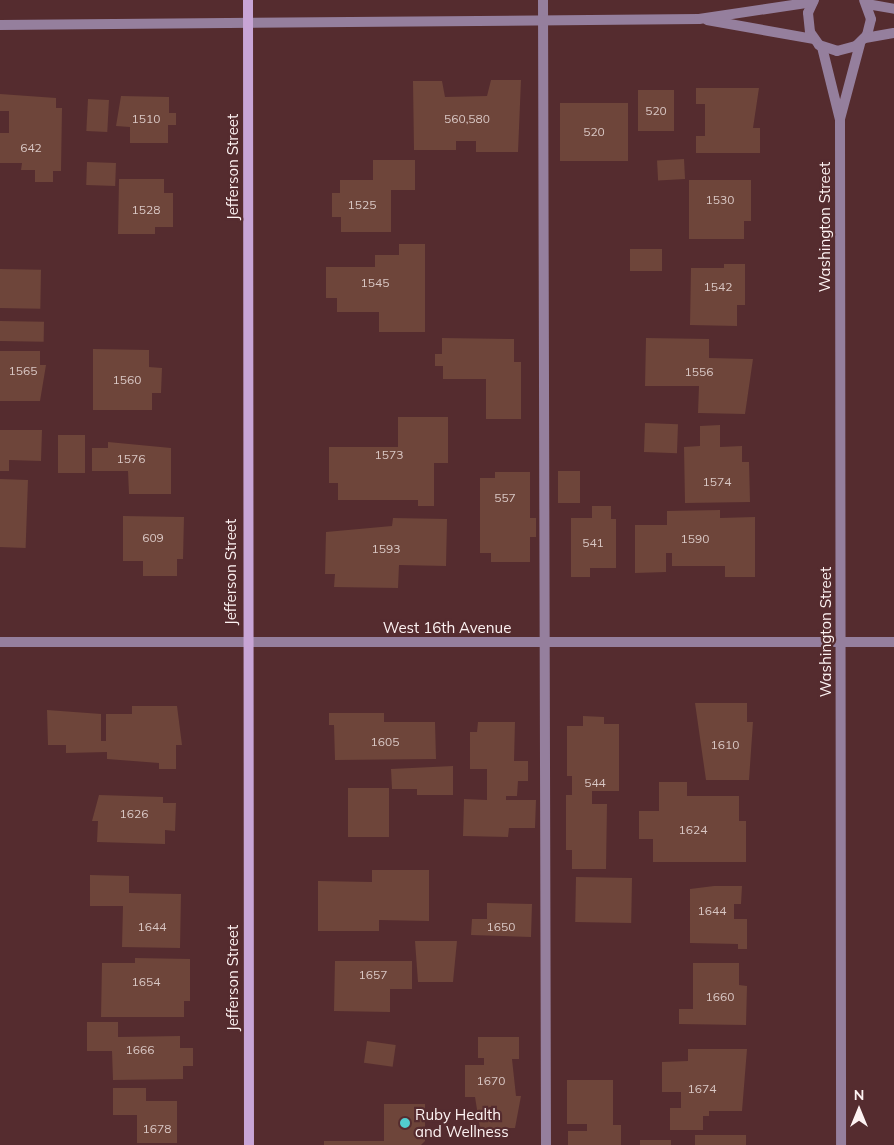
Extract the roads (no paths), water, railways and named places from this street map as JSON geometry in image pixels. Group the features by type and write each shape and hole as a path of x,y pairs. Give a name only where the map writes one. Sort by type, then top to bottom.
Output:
{"street":[{"name":"Jefferson Street","path":"248,0 246,642 249,1145"},
{"path":"543,0 546,1145"},
{"path":"0,25 248,25 699,19 814,1 807,20 814,39 822,47 842,52 862,41 894,33"},
{"path":"865,2 894,9"},
{"name":"Washington Street","path":"840,120 862,41 871,19 865,2"},
{"path":"699,19 814,39"},
{"name":"Washington Street","path":"822,47 840,120 841,1145"},
{"name":"West 16th Avenue","path":"0,642 546,644 894,642"}],"place":[{"name":"Ruby Health and Wellness","path":"405,1123"}]}
